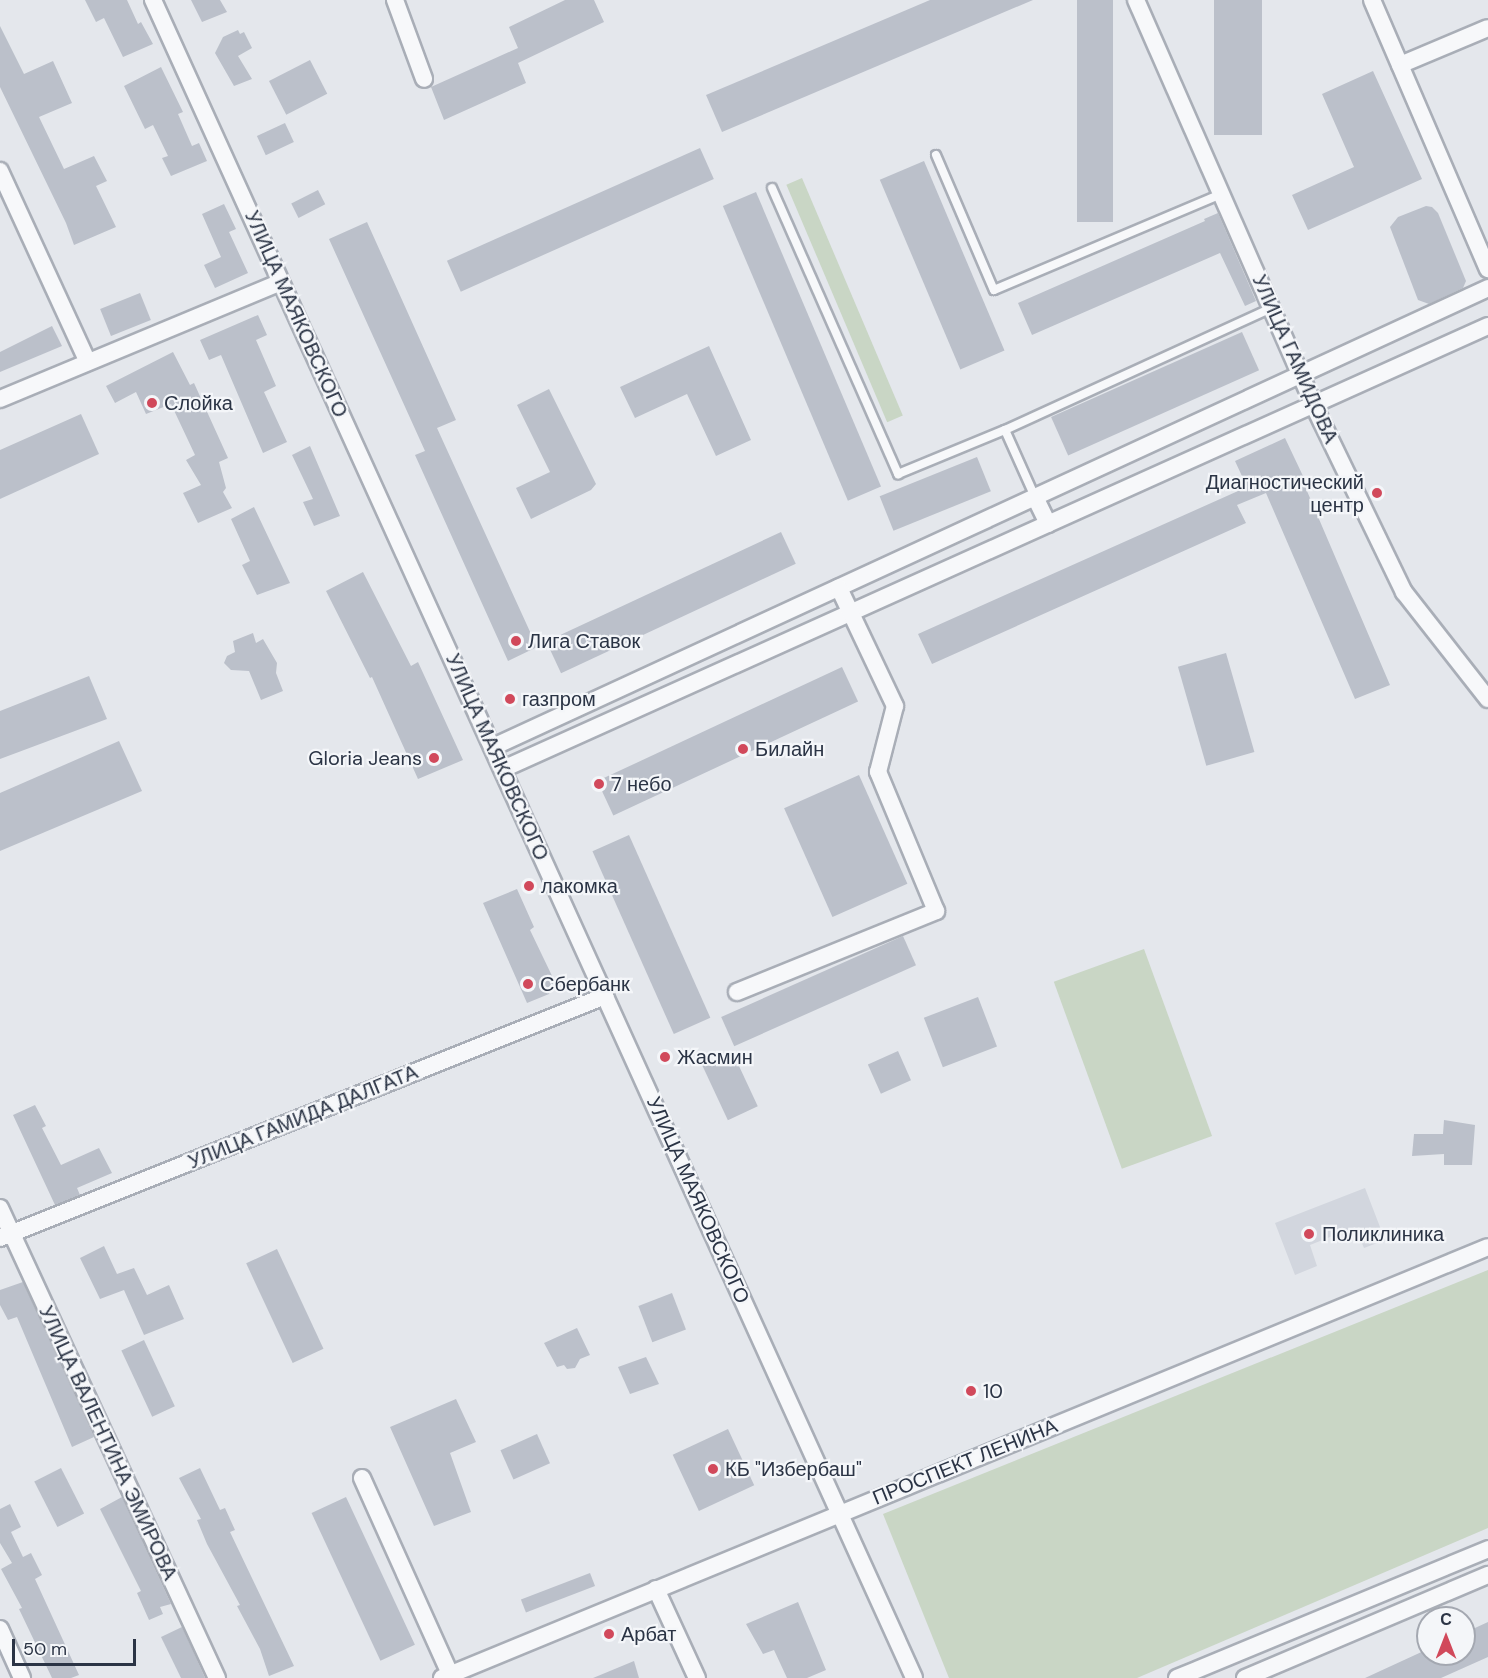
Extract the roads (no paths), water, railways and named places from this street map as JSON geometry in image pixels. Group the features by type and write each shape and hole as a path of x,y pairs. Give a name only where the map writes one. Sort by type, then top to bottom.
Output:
{"street":[{"name":"УЛИЦА МАЯКОВСКОГО","path":"153,0 915,1678"},
{"path":"395,0 424,79"},
{"name":"УЛИЦА ГАМИДОВА","path":"1136,0 1313,404 1404,592 1488,699"},
{"path":"1372,0 1488,269"},
{"path":"1400,65 1488,28"},
{"path":"0,171 87,362"},
{"path":"0,399 281,282"},
{"path":"493,747 1488,288"},
{"path":"502,770 1488,326"},
{"path":"1035,497 1048,524"},
{"path":"737,992 936,911 878,772 895,706 839,588"},
{"name":"УЛИЦА ГАМИДА ДАЛГАТА","path":"6,1236 605,996"},
{"name":"УЛИЦА ВАЛЕНТИНА ЭМИРОВА","path":"0,1208 6,1236 217,1678"},
{"name":"ПРОСПЕКТ ЛЕНИНА","path":"448,1677 1488,1247"},
{"path":"362,1478 448,1677"},
{"path":"1177,1678 1204,1673 1283,1634 1488,1549"},
{"path":"1245,1678 1488,1575"},
{"path":"656,1590 697,1678"},
{"path":"0,1629 22,1678"},
{"path":"1283,1634 1295,1657"}],"lane":[{"path":"936,155 994,290 1221,194"},
{"path":"772,188 898,474 1005,430 1271,308"},
{"path":"1005,430 1035,497"}],"place":[{"name":"Слойка","path":"152,403"},
{"name":"Диагностический центр","path":"1377,493"},
{"name":"Лига Ставок","path":"516,641"},
{"name":"газпром","path":"510,699"},
{"name":"Билайн","path":"743,749"},
{"name":"Gloria Jeans","path":"434,758"},
{"name":"7 небо","path":"599,784"},
{"name":"лакомка","path":"529,886"},
{"name":"Сбербанк","path":"528,984"},
{"name":"Жасмин","path":"665,1057"},
{"name":"Поликлиника","path":"1309,1234"},
{"name":"10","path":"971,1391"},
{"name":"КБ \"Избербаш\"","path":"713,1469"},
{"name":"Арбат","path":"609,1634"}]}
